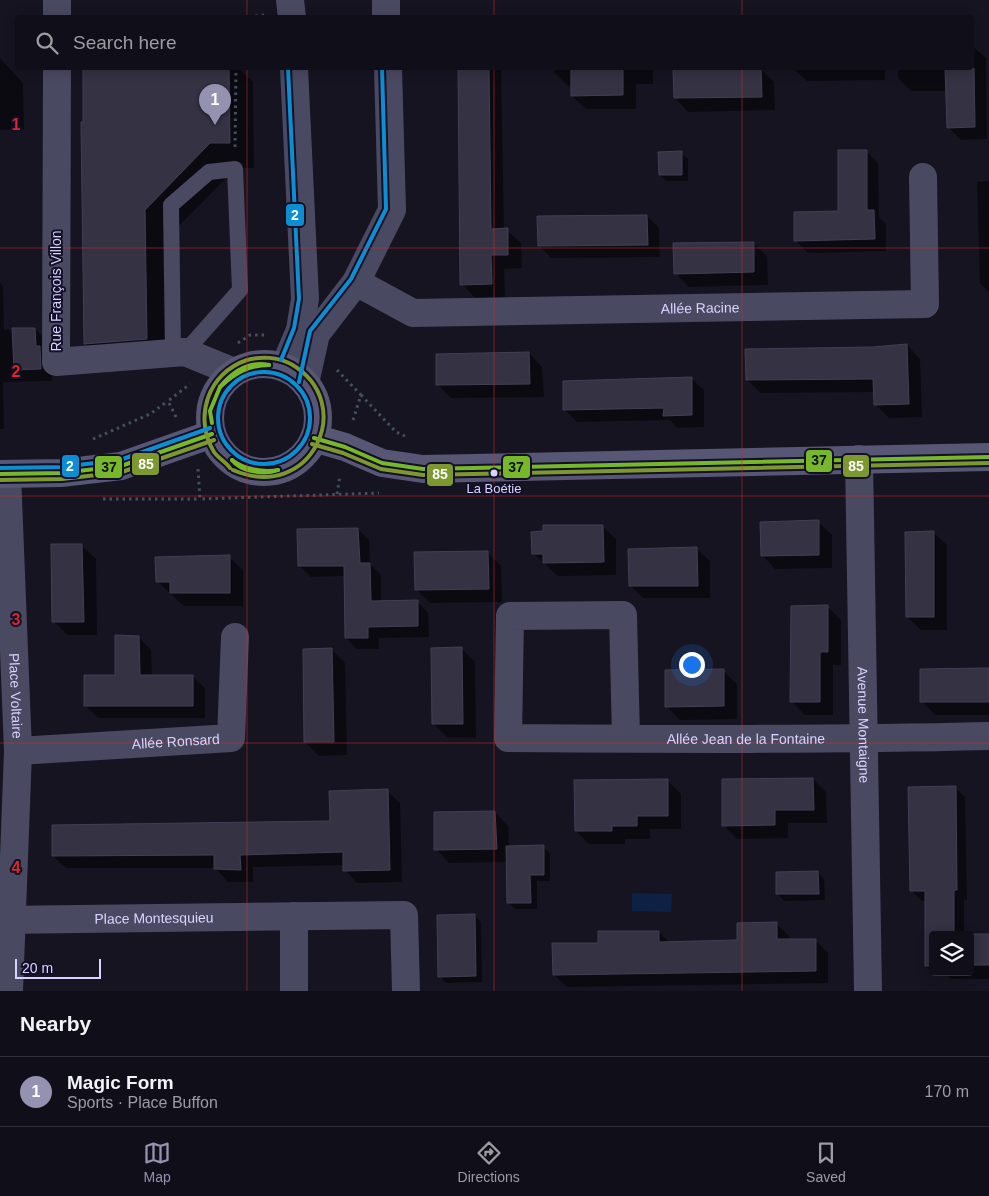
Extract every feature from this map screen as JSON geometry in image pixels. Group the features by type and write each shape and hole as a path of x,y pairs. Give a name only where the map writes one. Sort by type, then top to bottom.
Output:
{"main road":[{"path":"4,474 61,473 121,466 201,439 221,451 235,464 252,471 271,471 289,466 304,454 314,438 318,424 317,409 298,363 250,365 224,369 221,384 212,400 209,417 201,439"},
{"path":"314,438 345,447 382,463 423,469 989,457"}],"street":[{"path":"56,0 56,15"},
{"path":"290,0 292,15"},
{"path":"386,0 386,15"},
{"name":"Rue François Villon","path":"56,70 56,362 179,352 224,369"},
{"path":"294,70 305,299 300,330 298,363"},
{"path":"298,363 316,334 356,282 392,210 388,70"},
{"name":"Allée Racine","path":"356,282 413,313 925,304 923,177"},
{"name":"Avenue Montaigne","path":"859,460 868,991"},
{"name":"Place Voltaire","path":"4,474 18,751 7,919"},
{"name":"Allée Jean de la Fontaine","path":"626,738 623,615 510,616 508,738 865,739 989,736"},
{"name":"Allée Ronsard","path":"18,751 231,738 235,637"},
{"name":"Place Montesquieu","path":"7,919 404,915 406,991"},
{"path":"294,916 294,991"},
{"path":"7,919 9,991"}],"lane":[{"path":"235,170 240,290 179,352 171,204 209,172 235,170"}],"path":[{"path":"235,170 236,70"},
{"path":"89,440 150,414 168,401 224,369 237,344 250,335 265,334 298,363 326,361 361,395 345,447 337,494 200,499 198,468 201,439 168,401"}],"water":[{"path":"632,893 672,894 671,912 632,911"}],"building":[{"path":"974,68 975,127 947,128 945,70 974,70"},
{"path":"83,70 229,70 230,143 210,143 145,210 147,339 84,344 81,122 83,122"},
{"path":"458,70 489,70 491,229 508,228 508,255 491,255 492,284 460,285"},
{"path":"571,70 623,70 623,95 571,96"},
{"path":"673,70 761,70 762,97 674,98"},
{"path":"838,150 867,150 867,210 874,210 875,239 794,241 794,212 838,211"},
{"path":"682,151 682,175 659,175 658,152"},
{"path":"647,215 648,245 538,246 537,216"},
{"path":"754,242 754,272 674,274 673,243"},
{"path":"12,328 35,328 36,346 40,346 41,369 14,370"},
{"path":"907,344 909,404 874,405 873,379 746,380 745,349 873,347"},
{"path":"529,352 530,384 436,385 436,354"},
{"path":"692,377 692,415 663,416 664,408 563,410 563,381"},
{"path":"819,520 819,555 761,556 760,522"},
{"path":"543,525 603,525 604,562 543,563 543,554 532,554 531,532 543,531"},
{"path":"358,528 360,563 370,563 371,601 418,600 418,626 368,627 368,638 345,638 344,566 298,566 297,529"},
{"path":"934,531 934,617 906,617 905,532"},
{"path":"51,544 82,544 84,622 52,622"},
{"path":"697,547 698,586 629,586 628,549"},
{"path":"488,551 489,589 415,590 414,552"},
{"path":"230,555 230,593 170,593 170,582 156,582 155,557"},
{"path":"828,605 828,652 820,652 820,702 790,702 791,606"},
{"path":"115,635 139,636 140,675 193,675 193,706 84,706 84,675 115,675"},
{"path":"462,647 463,724 432,724 431,648"},
{"path":"332,648 334,742 304,742 303,649"},
{"path":"989,668 989,702 920,702 920,669"},
{"path":"724,669 724,706 665,707 665,670"},
{"path":"813,778 814,810 775,810 775,825 722,826 722,779"},
{"path":"668,779 668,816 637,816 637,826 612,826 612,831 575,831 574,780"},
{"path":"956,786 957,890 954,890 954,931 929,931 929,966 925,966 925,891 910,891 908,787"},
{"path":"388,789 390,870 343,871 343,852 240,855 241,870 214,869 214,855 52,856 52,825 330,821 329,791"},
{"path":"495,811 497,849 434,850 434,812"},
{"path":"544,845 544,875 530,875 531,903 507,903 506,846"},
{"path":"818,871 819,894 776,894 776,872"},
{"path":"475,914 476,976 438,977 437,915"},
{"path":"777,922 777,939 816,939 816,971 553,975 552,943 598,943 598,931 659,931 659,942 737,940 737,923"},
{"path":"974,934 989,934 989,965 974,965"}],"transit line":[{"name":"2","path":"281,360 294,328 299,299 288,70"},
{"name":"2","path":"299,382 310,331 351,279 386,209 382,70"},
{"name":"85","path":"230,468 214,452 208,439 205,425 205,411 208,398 214,386 222,375 234,366 247,360 269,358 291,364 311,381 322,402 323,424 317,444 304,462 285,473 261,477 233,470"},
{"name":"37","path":"220,387 230,376 242,368 255,364 269,365"},
{"name":"37","path":"220,387 243,371 255,366 269,365"},
{"name":"2","path":"264,372 282,375 297,385 307,400 310,418 307,436 297,451 282,461 264,464 246,461 231,451 221,436 218,418 221,400 231,385 246,375 264,372"},
{"name":"37","path":"212,423 210,411 220,387"},
{"name":"2","path":"0,468 61,467 120,460 210,428"},
{"name":"37","path":"0,474 61,473 121,466 212,434"},
{"name":"37","path":"314,438 345,447 382,463 423,469 989,457"},
{"name":"85","path":"0,480 62,479 122,472 214,440"},
{"name":"85","path":"312,444 343,453 381,469 423,475 989,463"},
{"name":"37","path":"232,460 242,466 254,469 278,470"},
{"name":"37","path":"232,460 247,470 260,472 278,470"}],"place":[{"name":"Magic Form","path":"215,125"},
{"name":"La Boétie","path":"494,473"}]}
